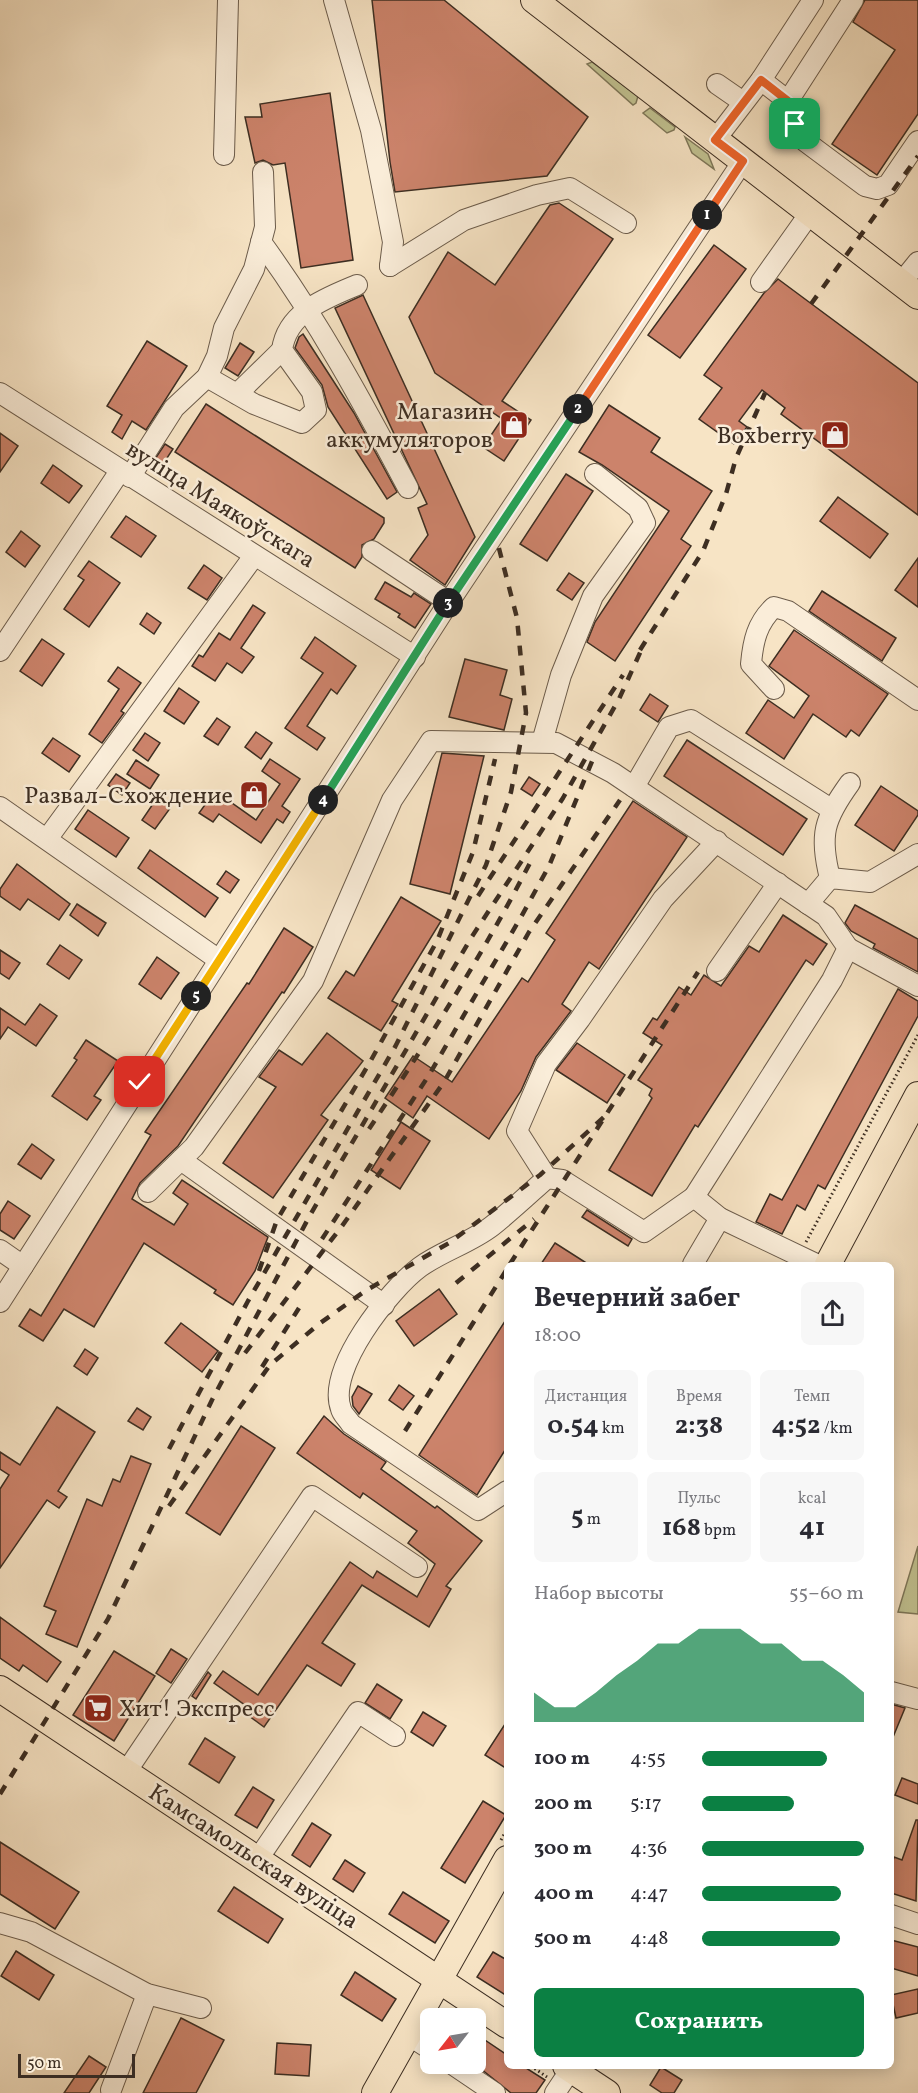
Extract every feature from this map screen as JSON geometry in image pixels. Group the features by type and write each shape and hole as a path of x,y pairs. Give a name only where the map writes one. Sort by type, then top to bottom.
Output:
{"main road":[{"path":"534,0 910,290"},
{"path":"829,1262 918,1095"},
{"name":"Камсамольская вуліца","path":"0,1689 504,2023"},
{"path":"375,2093 407,2034 441,1980 504,1864"},
{"path":"571,2069 607,2093"}],"street":[{"path":"224,155 228,0"},
{"path":"334,0 371,130 393,242 390,266 464,220 537,195 570,188 626,223"},
{"path":"715,140 761,80 813,0"},
{"path":"788,101 853,0"},
{"path":"761,80 788,101 795,124 806,141 865,186 878,189 888,185 918,141"},
{"path":"717,84 743,102"},
{"path":"0,1302 415,657 448,602 743,161"},
{"path":"0,651 174,408 207,376 217,356 224,328 254,269 265,227 262,172"},
{"path":"761,282 810,213"},
{"path":"261,242 308,308 344,367 408,488"},
{"path":"910,290 918,262"},
{"path":"237,394 282,350 284,336 308,308 357,285"},
{"path":"207,376 237,394 302,423 316,410 312,392 282,350"},
{"name":"вуліца Маякоўскага","path":"2,399 415,657"},
{"path":"543,742 561,675 593,596 645,523 638,508 595,474"},
{"path":"372,551 448,602"},
{"path":"47,840 254,556"},
{"path":"774,689 752,664 753,643 762,618 774,607 788,610 918,700"},
{"path":"634,787 669,728 692,720 831,809"},
{"path":"148,1192 194,1147 313,981 392,800 431,741 556,743 634,787 717,841 826,916 848,948 918,986"},
{"path":"830,878 823,849 831,809 850,783"},
{"path":"0,807 219,960"},
{"path":"547,1178 517,1131 546,1064 663,899 717,841"},
{"path":"830,878 870,882 918,854"},
{"path":"808,904 830,878"},
{"path":"717,971 778,884"},
{"path":"504,1493 478,1510 351,1424 340,1409 340,1386 348,1356 399,1286 421,1266 490,1227 547,1178 562,1180 644,1232 694,1197 832,980 848,948"},
{"path":"181,1160 384,1305"},
{"path":"694,1197 720,1218 808,1260"},
{"path":"694,1262 720,1218"},
{"path":"0,1250 23,1266"},
{"path":"126,1772 312,1496 417,1568"},
{"path":"894,1693 918,1699"},
{"path":"258,1859 358,1712 395,1736"},
{"path":"894,1916 918,1924"},
{"path":"0,1923 31,1932 147,1994 201,2008"},
{"path":"111,2090 147,1994"},
{"path":"407,2034 420,2042"},
{"path":"555,2093 567,2069"},
{"path":"467,2074 495,2093"}],"path":[{"path":"808,1260 918,1035"}],"green space":[{"path":"592,62 638,96 636,103 633,105 587,64"},
{"path":"650,108 675,127 674,130 667,133 643,113"},
{"path":"685,137 708,154 714,169 692,153"},
{"path":"918,1546 918,1614 898,1612"}],"building":[{"path":"372,0 444,0 588,117 547,176 395,192"},
{"path":"865,0 918,0 918,114 877,175 832,144 895,50 853,22"},
{"path":"330,93 353,260 301,268 285,163 273,165 263,160 255,163 245,117 262,117 260,104"},
{"path":"559,203 613,239 502,401 531,420 504,461 483,447 502,419 435,373 409,317 448,252 495,285 550,205"},
{"path":"714,245 746,269 680,358 648,335"},
{"path":"778,279 918,383 918,515 781,414 785,408 762,390 739,421 747,427 734,444 699,419 722,388 704,375 764,293"},
{"path":"363,295 475,537 445,585 410,560 428,535 418,508 427,504 335,308"},
{"path":"303,334 354,413 397,492 387,499 328,407 322,385 295,348 299,337"},
{"path":"147,341 187,366 146,430 132,421 122,439 112,432 122,415 107,406"},
{"path":"240,343 254,352 238,376 225,368"},
{"path":"206,404 384,518 384,523 374,539 362,545 362,557 355,568 175,452"},
{"path":"609,405 660,438 651,452 712,491 681,539 691,546 615,661 587,642 595,622 669,511 579,452"},
{"path":"0,433 18,446 0,472"},
{"path":"165,444 173,449 163,464 155,459"},
{"path":"53,465 82,486 69,503 41,483"},
{"path":"566,474 593,491 547,561 520,544"},
{"path":"838,497 888,534 870,558 820,521"},
{"path":"126,516 156,536 141,557 111,537"},
{"path":"21,531 40,546 25,567 6,552"},
{"path":"918,558 918,607 895,590"},
{"path":"89,561 120,583 89,627 64,609 84,580 78,576"},
{"path":"204,565 222,578 207,600 188,588"},
{"path":"569,573 584,583 572,600 557,590"},
{"path":"385,582 411,597 414,593 431,604 415,628 398,617 400,614 375,599"},
{"path":"822,591 896,638 882,661 809,611"},
{"path":"253,605 265,613 241,648 254,657 242,673 227,663 215,681 192,666 199,655 203,657 219,633 230,640"},
{"path":"147,613 161,623 154,634 140,624"},
{"path":"794,630 888,694 859,736 851,730 846,737 813,714 784,759 746,733 768,700 794,718 809,696 769,666"},
{"path":"315,637 356,666 337,694 331,689 307,726 325,738 317,750 285,728 323,673 301,658"},
{"path":"42,639 64,654 42,686 20,671"},
{"path":"465,659 507,670 500,695 512,699 504,730 449,717"},
{"path":"118,667 141,683 121,711 124,713 102,743 89,734 119,689 108,681"},
{"path":"179,688 199,702 184,724 164,711"},
{"path":"650,694 668,706 658,722 640,710"},
{"path":"217,718 230,727 218,745 204,736"},
{"path":"256,732 272,743 261,759 245,747"},
{"path":"145,733 160,743 148,761 133,750"},
{"path":"53,738 80,756 69,772 42,753"},
{"path":"687,740 807,819 783,855 664,776"},
{"path":"442,753 484,756 450,894 410,884"},
{"path":"270,759 300,779 282,806 290,812 283,823 277,819 261,843 219,814 213,822 199,813 215,791 256,820 280,784 262,771"},
{"path":"136,760 159,775 150,789 127,774"},
{"path":"116,774 130,783 122,795 108,785"},
{"path":"529,777 540,784 532,796 521,789"},
{"path":"881,786 918,811 918,815 894,851 855,825"},
{"path":"157,798 171,807 155,829 142,820"},
{"path":"633,801 687,837 599,969 589,962 562,1004 571,1011 536,1057 521,1091 489,1139 427,1096 413,1118 385,1098 413,1056 452,1082 522,978 528,982 555,940 546,933"},
{"path":"88,810 129,838 116,857 75,829"},
{"path":"150,850 218,898 205,917 138,868"},
{"path":"17,864 70,904 59,920 28,899 20,910 0,896 0,889"},
{"path":"226,871 239,880 230,893 217,884"},
{"path":"401,897 441,921 392,1001 398,1004 381,1031 328,998 346,971 354,976"},
{"path":"77,904 106,923 98,936 70,915"},
{"path":"855,905 918,939 918,972 873,948 875,944 851,931 845,923"},
{"path":"783,915 827,944 813,965 806,960 698,1127 695,1125 652,1196 609,1170 652,1098 649,1095 652,1089 638,1080 662,1045 643,1033 653,1018 657,1020 679,987 691,995 704,975 721,986 749,946 759,952"},
{"path":"284,928 313,947 284,993 282,992 178,1146 140,1183 132,1199 174,1225 188,1204 173,1193 182,1180 268,1237 255,1271 233,1305 214,1293 216,1290 144,1243 94,1327 64,1309 43,1341 19,1326 30,1309 41,1316 151,1135 145,1132 247,983 249,984"},
{"path":"60,945 82,960 69,979 47,964"},
{"path":"0,950 20,963 9,979 0,973"},
{"path":"157,957 179,973 161,999 139,984"},
{"path":"898,989 918,1001 918,1016 825,1189 818,1185 805,1210 797,1205 782,1234 756,1222 770,1194 782,1200"},
{"path":"40,1004 57,1016 36,1046 8,1027 0,1039 0,1008 25,1025"},
{"path":"327,1033 363,1061 321,1115 328,1120 273,1198 223,1163 276,1087 259,1077 279,1050 302,1065"},
{"path":"86,1040 118,1061 94,1096 101,1100 87,1120 52,1096 77,1060 74,1058"},
{"path":"577,1043 625,1075 607,1103 556,1070"},
{"path":"401,1122 430,1141 400,1189 371,1170"},
{"path":"32,1144 54,1160 41,1179 18,1164"},
{"path":"8,1201 30,1216 14,1239 0,1230 0,1214"},
{"path":"587,1210 632,1239 628,1246 582,1217"},
{"path":"555,1243 585,1262 542,1262"},
{"path":"439,1289 457,1314 414,1346 396,1321"},
{"path":"181,1323 218,1351 202,1372 165,1343"},
{"path":"504,1323 504,1452 477,1495 419,1455"},
{"path":"85,1349 98,1358 87,1375 74,1366"},
{"path":"399,1385 414,1396 403,1410 389,1400"},
{"path":"358,1386 372,1394 359,1414 353,1406 352,1397"},
{"path":"57,1407 95,1432 58,1491 67,1497 59,1508 47,1500 0,1568 0,1489 9,1475 0,1469 0,1452 20,1465"},
{"path":"137,1408 151,1417 143,1430 128,1421"},
{"path":"324,1416 344,1434 386,1462 381,1469 435,1508 437,1506 482,1541 446,1586 451,1589 429,1627 362,1585 322,1643 355,1664 341,1686 307,1665 264,1727 245,1713 249,1708 214,1683 223,1671 258,1695 350,1562 373,1578 377,1571 417,1597 435,1564 408,1543 417,1531 363,1493 360,1498 297,1453"},
{"path":"241,1426 275,1448 220,1535 186,1513"},
{"path":"131,1456 151,1464 77,1647 46,1634 56,1611 44,1606 87,1499 102,1506 113,1479 120,1482"},
{"path":"0,1617 61,1662 47,1682 23,1665 19,1671 0,1658"},
{"path":"171,1649 187,1659 171,1683 156,1673"},
{"path":"114,1651 155,1676 114,1741 73,1715"},
{"path":"208,1672 211,1675 196,1699 192,1696"},
{"path":"377,1684 402,1700 390,1719 365,1703"},
{"path":"894,1705 905,1708 894,1735"},
{"path":"423,1712 446,1726 433,1746 411,1732"},
{"path":"504,1726 504,1767 485,1755"},
{"path":"205,1738 235,1757 219,1783 189,1764"},
{"path":"902,1778 918,1784 918,1804 895,1795"},
{"path":"253,1787 274,1800 257,1828 235,1815"},
{"path":"483,1801 504,1814 504,1818 465,1883 441,1868"},
{"path":"916,1820 918,1820 916,1901 894,1894 894,1857 902,1860"},
{"path":"312,1823 331,1835 310,1867 292,1855"},
{"path":"0,1842 79,1892 55,1929 0,1894"},
{"path":"345,1860 365,1873 353,1892 333,1879"},
{"path":"234,1887 283,1919 268,1943 218,1911"},
{"path":"403,1892 449,1921 435,1943 389,1914"},
{"path":"894,1941 918,1947 918,1976 894,1969"},
{"path":"16,1951 54,1975 39,2000 1,1976"},
{"path":"493,1952 504,1958 504,1994 477,1977"},
{"path":"355,1972 396,1999 382,2021 341,1995"},
{"path":"918,1989 918,2013 896,2018 894,1994"},
{"path":"181,2018 224,2040 196,2093 143,2093"},
{"path":"486,2041 504,2053 504,2069 528,2069 545,2080 536,2093 511,2093 486,2073"},
{"path":"277,2043 311,2045 309,2076 275,2074"},
{"path":"89,2056 106,2067 89,2093 64,2093"},
{"path":"660,2069 664,2069 682,2080 674,2093 662,2093 650,2085"}],"railway":[{"path":"811,304 918,156"},
{"path":"640,650 703,551 726,494 736,458 765,393"},
{"path":"169,1449 248,1301 395,1047 486,865 511,792 526,713 517,618 495,533"},
{"path":"0,1794 108,1619 212,1400 309,1217 471,938 563,798 619,699 644,644"},
{"path":"478,896 623,675"},
{"path":"322,1239 429,1075 521,917 549,866 595,754"},
{"path":"259,1271 277,1220 370,1062 437,941 473,852 495,759"},
{"path":"245,1353 342,1226 444,1082 529,932 620,800"},
{"path":"369,1129 454,997 532,859"},
{"path":"511,1262 698,972"},
{"path":"169,1506 270,1365 319,1324 365,1291 449,1243 540,1175 604,1117"},
{"path":"456,1283 534,1219"},
{"path":"405,1431 504,1274"},
{"path":"262,1367 299,1308"}],"place":[{"name":"Магазин аккумуляторов","path":"514,425"},
{"name":"Boxberry","path":"835,435"},
{"name":"Развал-Схождение","path":"254,795"},
{"name":"Хит! Экспресс","path":"98,1708"}],"route":[{"path":"140,1082 415,657 448,602 743,161 715,140 761,80 788,101 795,124"}]}
